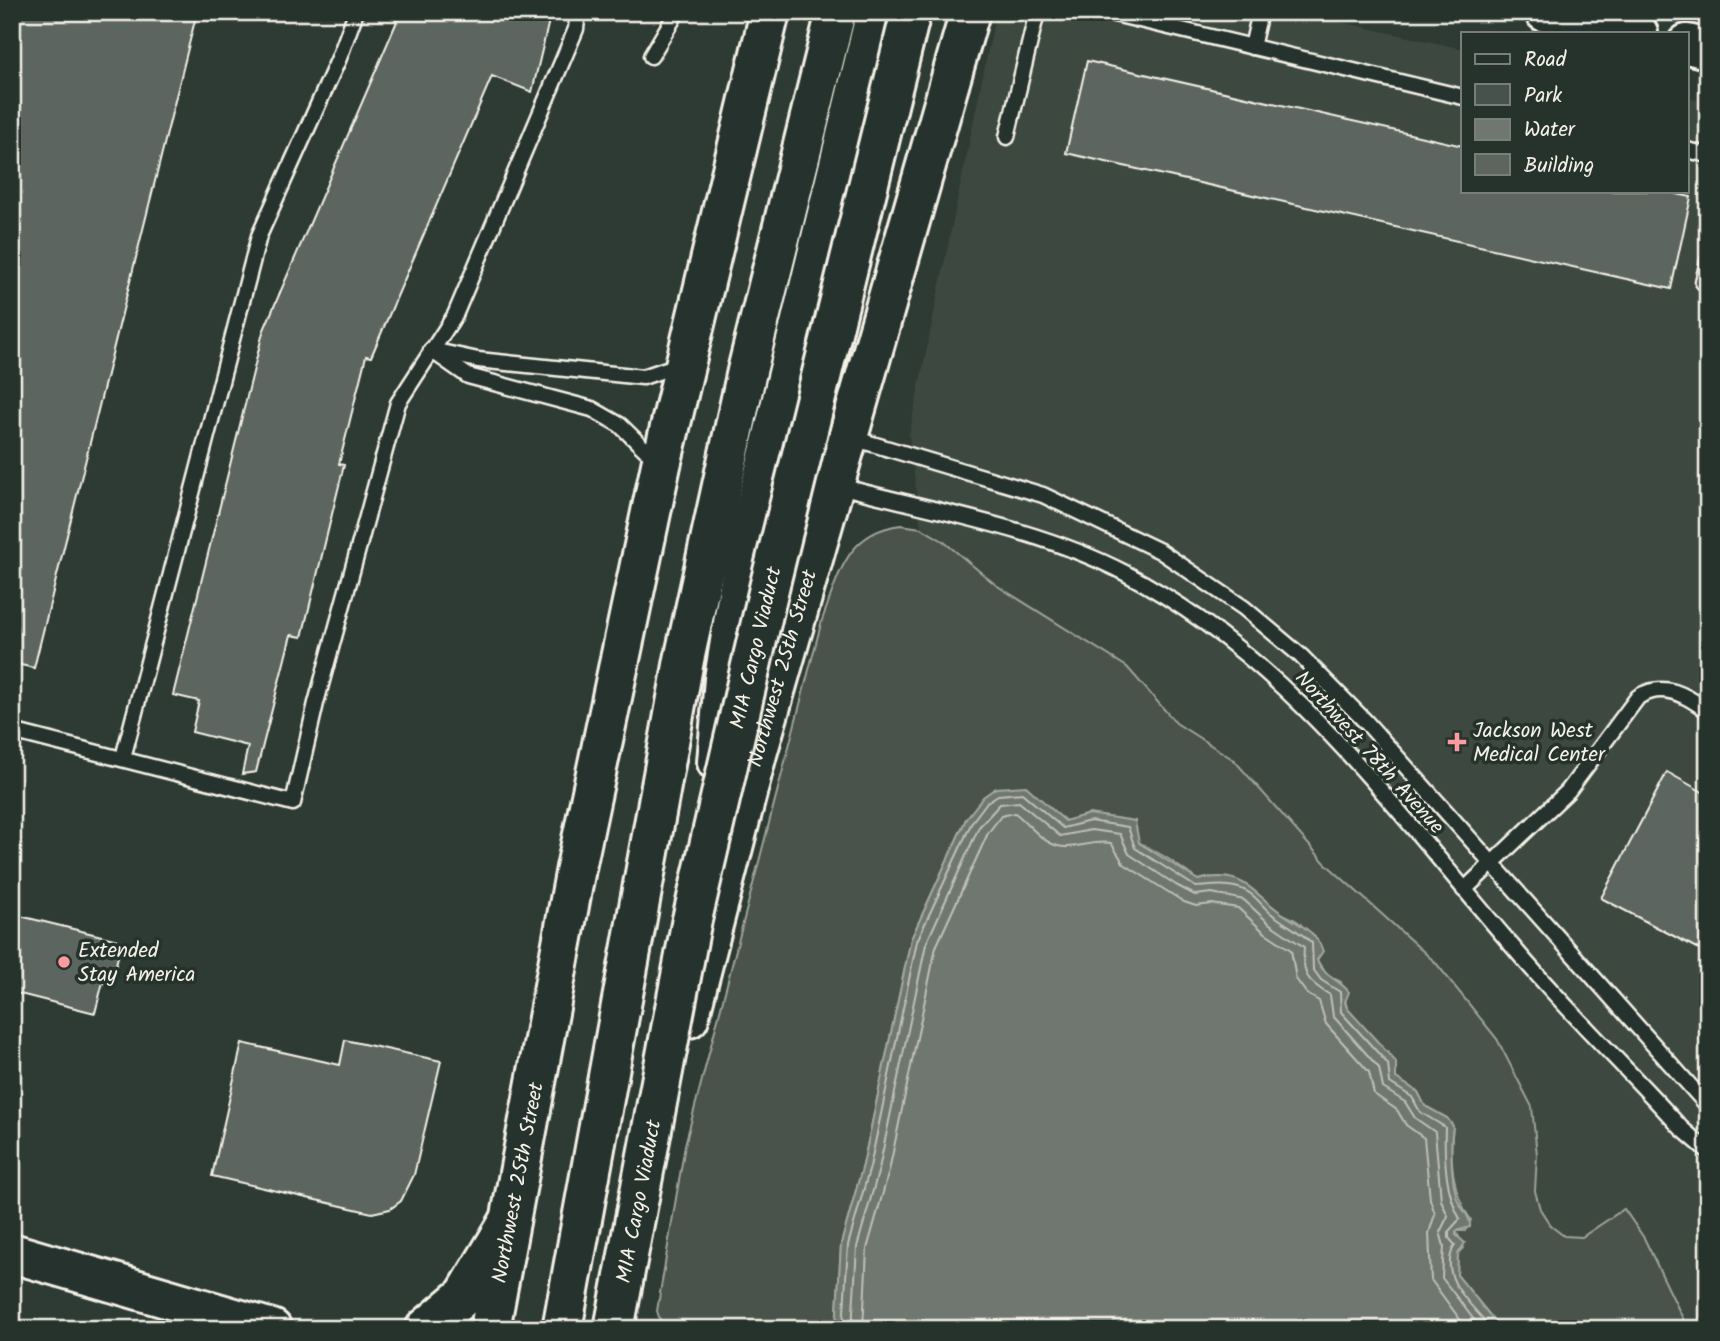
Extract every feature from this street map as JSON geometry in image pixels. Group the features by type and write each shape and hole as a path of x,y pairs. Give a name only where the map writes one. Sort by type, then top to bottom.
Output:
{"main road":[{"name":"Northwest 25th Street","path":"490,1329 576,868 661,465 770,12"},
{"path":"562,1329 684,660 747,371 836,12"},
{"path":"724,883 716,804 718,738 739,582 789,364 876,12"},
{"name":"MIA Cargo Viaduct","path":"615,1329 691,924 770,584 911,12"},
{"name":"Northwest 25th Street","path":"615,1329 757,754 970,12"},
{"path":"1545,12 1601,18 1636,32"},
{"path":"1688,44 1708,49"},
{"path":"425,1329 465,1294 510,1220"},
{"path":"12,1252 272,1329"}],"lane":[{"path":"123,758 259,236 339,58 356,12"},
{"path":"12,731 293,803 316,703 398,403 455,315 571,42 578,12"},
{"path":"651,56 677,12"},
{"path":"1007,137 1037,12"},
{"path":"1106,12 1461,97"},
{"path":"1252,47 1261,12"},
{"path":"1688,150 1708,155"},
{"path":"1703,282 1708,261"},
{"path":"431,350 478,360 643,377 685,363"},
{"path":"431,350 468,376 592,409 620,425 661,465"},
{"name":"Northwest 78th Avenue","path":"849,437 1042,495 1120,530 1183,565 1264,623 1322,676 1708,1106"},
{"name":"Northwest 78th Avenue","path":"835,485 1059,546 1125,573 1158,591 1224,636 1292,694 1348,754 1516,951 1681,1128 1708,1151"},
{"path":"1464,890 1568,791 1638,697 1655,689 1666,690 1687,696 1708,712"}],"shaded area":[{"name":"Jackson West Medical Center","path":"996,12 1295,12 1461,49 1461,192 1688,192 1688,98 1708,102 1708,1329 1688,1329 1644,1238 1564,1236 1551,1226 1540,1209 1535,1191 1537,1155 1436,963 1325,863 1234,761 1176,723 1127,667 996,585 943,541 921,528 909,435"}],"green space":[{"path":"901,525 921,528 943,541 996,585 1127,667 1176,723 1234,760 1325,863 1436,963 1497,1039 1532,1107 1537,1155 1535,1191 1540,1209 1551,1226 1564,1236 1582,1237 1624,1209 1644,1238 1688,1329 1501,1329 1457,1275 1458,1254 1464,1248 1456,1231 1465,1231 1471,1220 1460,1199 1453,1175 1453,1126 1447,1118 1425,1106 1418,1092 1396,1078 1347,1008 1341,982 1320,965 1300,924 1244,884 1225,877 1198,880 1167,858 1089,814 1066,821 1050,809 966,819 911,939 863,1165 841,1244 836,1329 663,1329 657,1311 685,1145 822,620 840,572 856,546 883,529"}],"water":[{"path":"1026,786 1065,821 1089,814 1135,821 1139,843 1198,880 1213,877 1236,879 1315,937 1323,951 1317,960 1320,966 1349,992 1345,1002 1347,1008 1396,1062 1396,1078 1418,1092 1425,1106 1447,1118 1453,1126 1453,1182 1470,1227 1456,1231 1456,1235 1465,1243 1458,1254 1457,1275 1501,1329 836,1329 841,1244 863,1165 911,939 966,819 983,797 996,788"}],"building":[{"path":"21,12 197,12 34,668 12,663 12,48"},
{"path":"401,12 551,12 532,92 492,76 371,357 366,356 339,464 344,465 302,637 291,635 256,772 242,774 248,746 192,732 199,701 173,695 263,332"},
{"path":"1087,61 1461,146 1461,192 1668,192 1691,197 1671,289 1066,153"},
{"path":"1667,772 1708,795 1708,954 1601,898"},
{"name":"Extended Stay America","path":"12,914 122,941 111,984 103,982 95,1013 12,992"},
{"path":"345,1040 441,1061 414,1175 401,1201 390,1209 372,1213 212,1176 242,1043 340,1065"}],"place":[{"name":"Jackson West Medical Center","path":"1457,742"},
{"name":"Extended Stay America","path":"64,962"}]}
